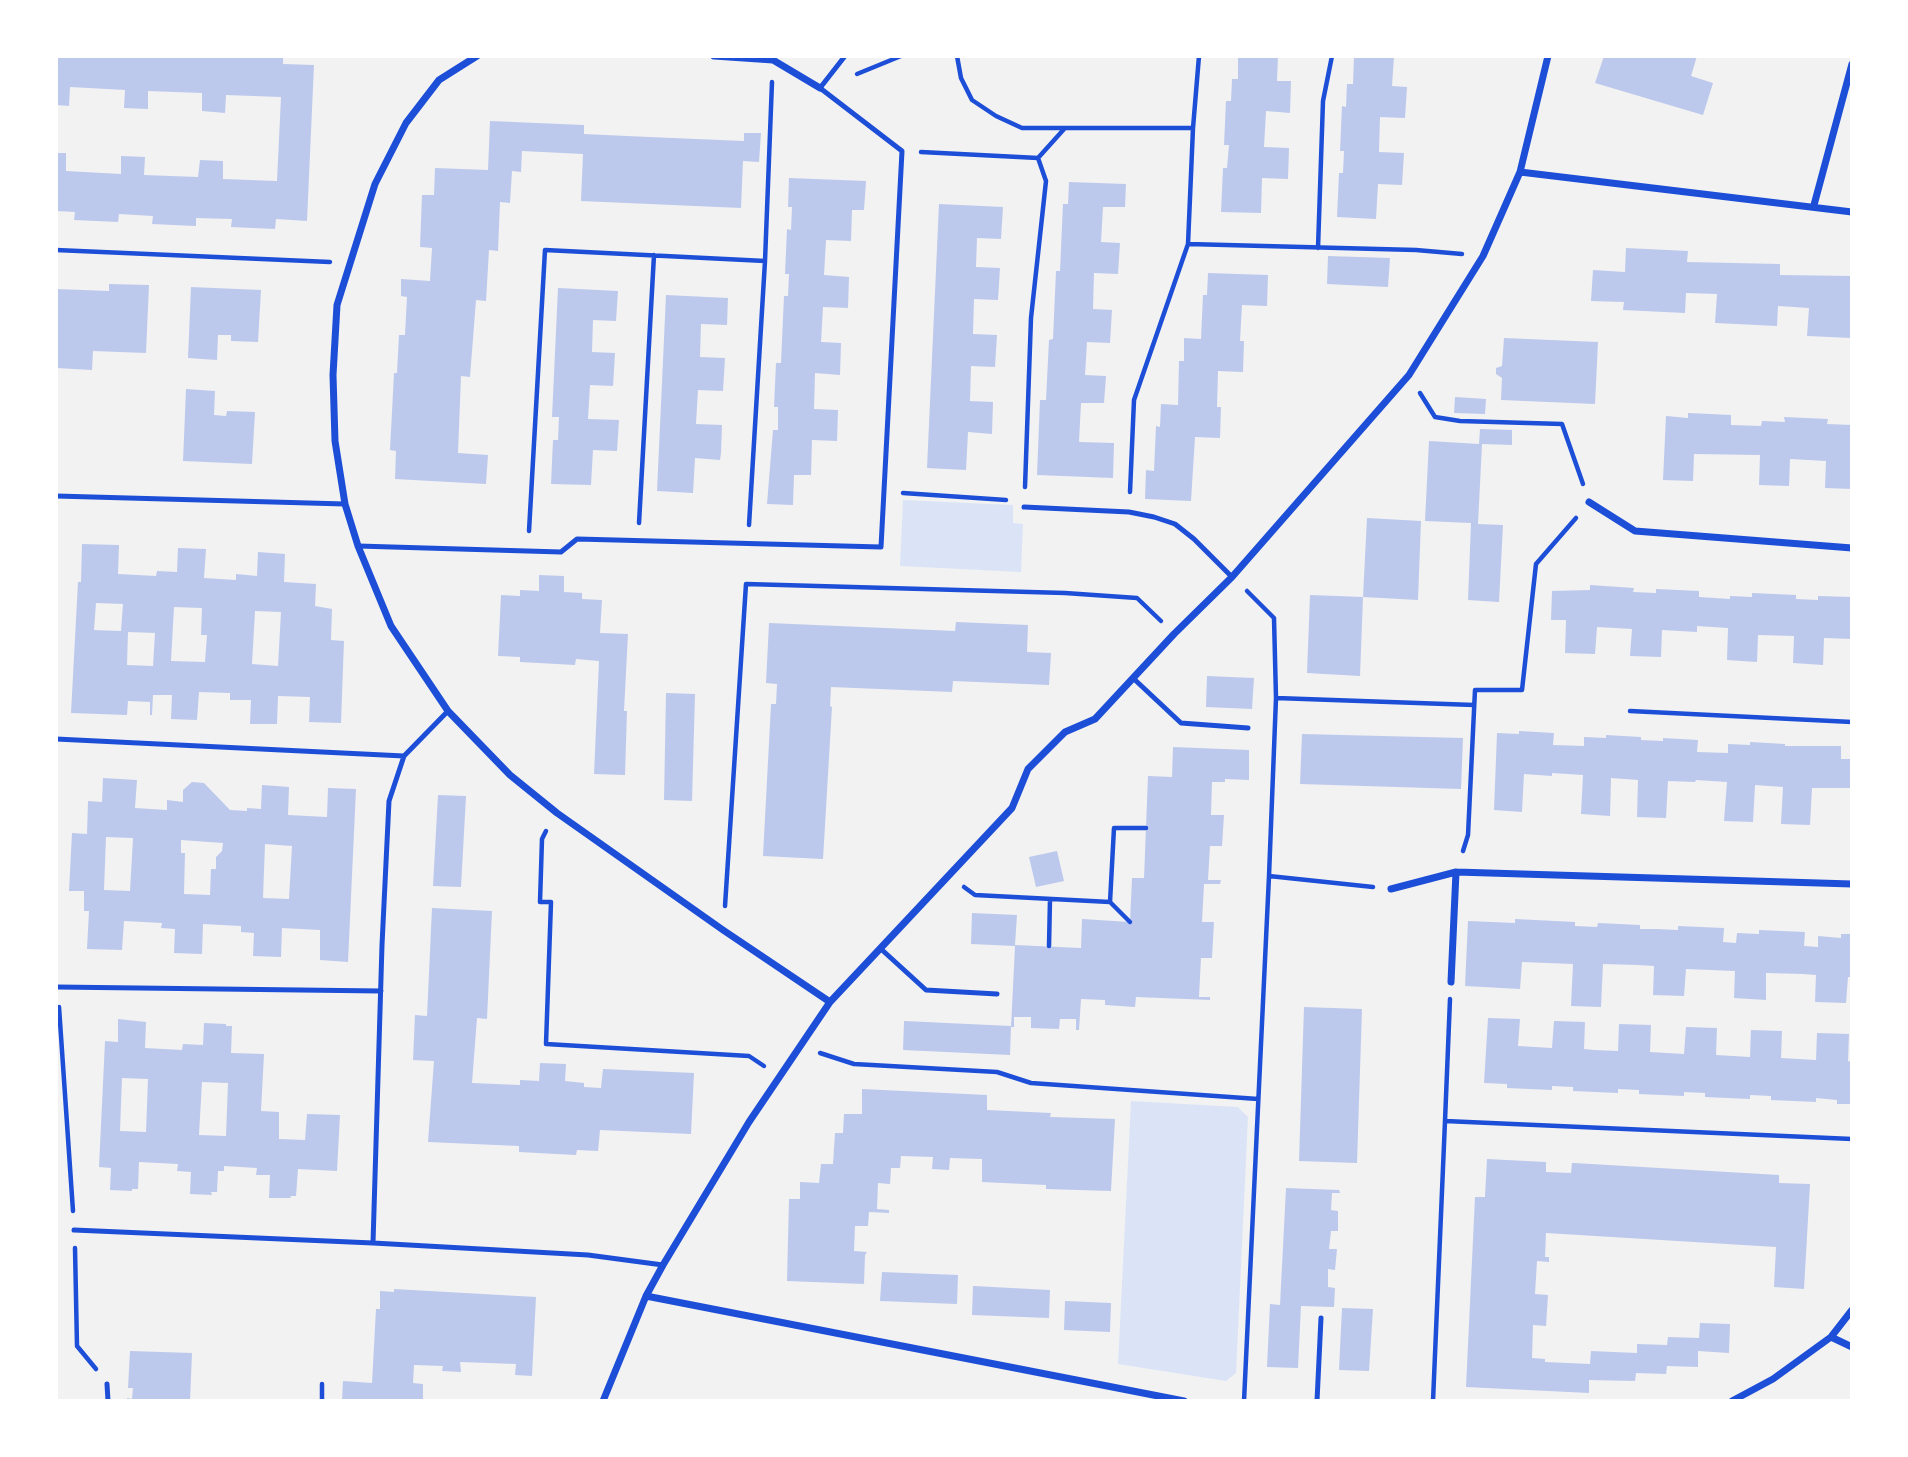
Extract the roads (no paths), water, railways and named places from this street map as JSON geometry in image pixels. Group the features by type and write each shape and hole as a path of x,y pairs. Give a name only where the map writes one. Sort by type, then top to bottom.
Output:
{"street":[{"path":"476,56 439,80 406,123 375,184 337,305 333,375 335,441 345,504 358,546 391,626 448,711 510,775 557,813 830,1002"},
{"path":"714,56 773,60 820,88"},
{"path":"603,1401 646,1296 663,1265 749,1122 830,1002 1012,808 1028,769 1065,732 1095,719 1134,679 1174,634 1232,577 1409,375 1483,256 1520,172 1548,56"},
{"path":"1814,205 1852,64"},
{"path":"1520,172 1814,205 1852,212"},
{"path":"1590,502 1635,531 1852,548"},
{"path":"1451,982 1456,872"},
{"path":"1391,889 1456,872 1852,884"},
{"path":"646,1296 1184,1401"},
{"path":"1732,1401 1773,1379 1831,1337 1852,1310"},
{"path":"1831,1337 1852,1347"}],"lane":[{"path":"358,546 561,551 577,539 881,547 902,151 820,88 845,56"},
{"path":"56,496 345,504"},
{"path":"1024,504 1129,512 1175,524 1232,577"},
{"path":"1134,679 1181,723 1248,728"},
{"path":"373,1242 389,801 404,756 448,711"},
{"path":"56,740 404,756"},
{"path":"881,949 926,990 998,993"},
{"path":"57,987 382,991"},
{"path":"74,1230 373,1242 588,1255 663,1265"},
{"path":"1317,1401 1321,1318"},
{"path":"107,1384 108,1401"}]}
